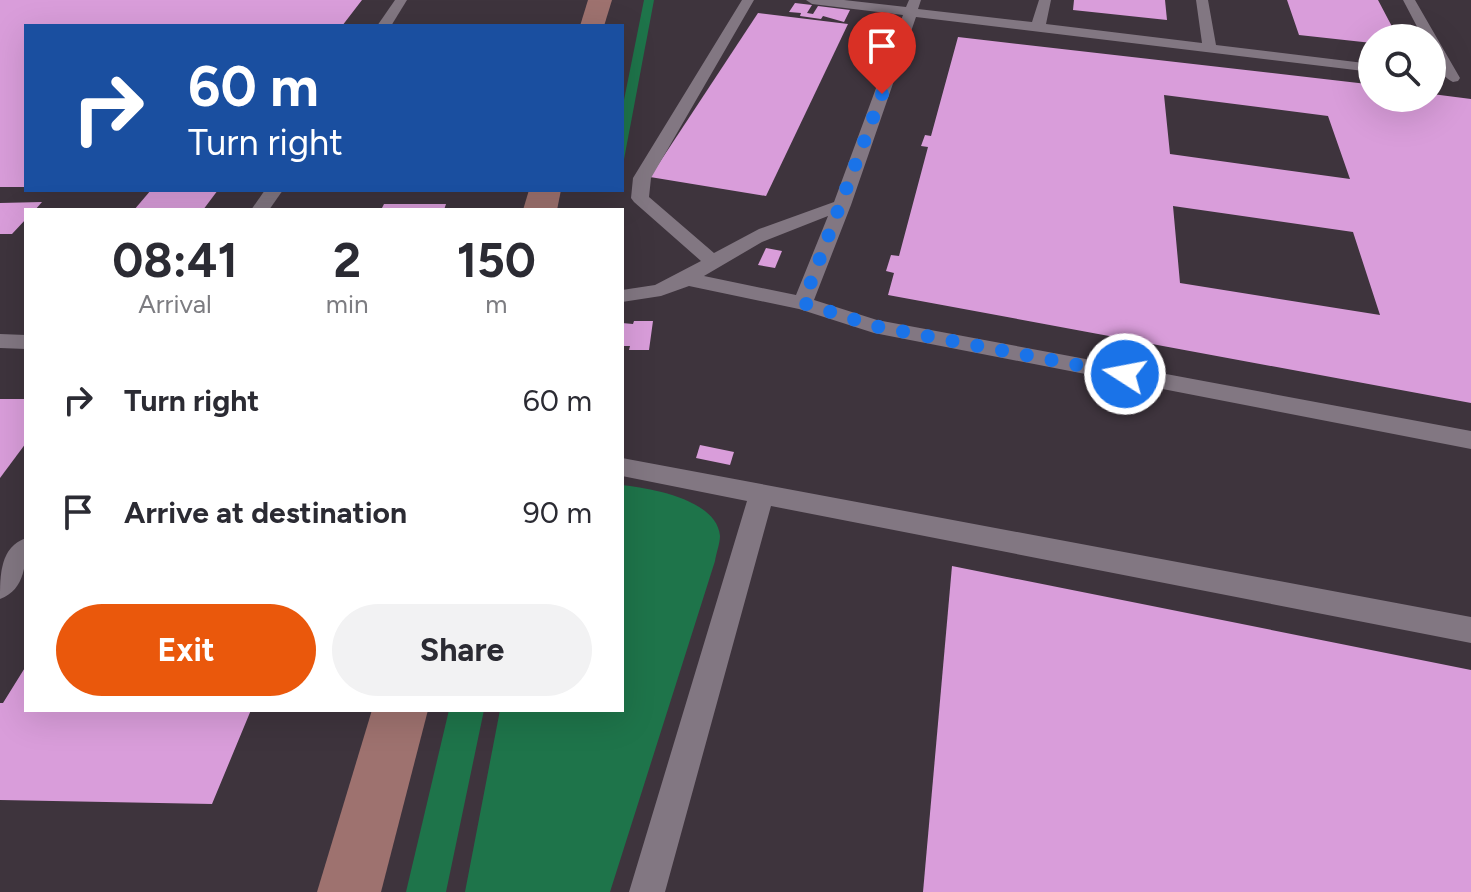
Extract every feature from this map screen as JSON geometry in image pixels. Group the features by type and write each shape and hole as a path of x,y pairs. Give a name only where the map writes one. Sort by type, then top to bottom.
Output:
{"street":[{"path":"593,24 600,0"},
{"path":"349,892 399,712"}],"lane":[{"path":"385,24 401,0"},
{"path":"714,263 640,198 642,178 748,0"},
{"path":"812,0 914,6 1038,27 1358,66"},
{"path":"1038,27 1045,0"},
{"path":"1202,0 1210,48"},
{"path":"1409,0 1423,24"},
{"path":"803,303 914,6"},
{"path":"1446,66 1453,78"},
{"path":"1446,77 1471,80"},
{"path":"624,296 648,296 687,279 753,239 842,205"},
{"path":"687,279 803,303 874,326 1471,440"},
{"path":"0,341 24,342"},
{"path":"624,467 1471,630"},
{"path":"647,892 762,493"},
{"path":"0,587 24,552"}],"green space":[{"path":"644,0 654,0 624,159 624,100"},
{"path":"624,485 664,493 695,504 716,523 720,536 715,561 610,892 465,892 500,712 624,712"},
{"path":"449,712 484,712 446,892 406,892"}],"building":[{"path":"0,0 362,0 344,24 24,24 24,187 0,187"},
{"path":"1074,0 1165,0 1167,20 1073,10"},
{"path":"1287,0 1378,0 1391,24 1358,24 1358,41 1299,35"},
{"path":"795,3 812,5 807,13 813,14 818,6 850,10 844,22 789,12"},
{"path":"758,13 848,24 766,196 650,177"},
{"path":"958,37 1358,83 1358,112 1446,112 1446,96 1471,99 1471,403 888,295 894,273 886,271 891,255 899,256 928,147 921,146 925,135 931,136","holes":["1164,95 1328,116 1350,179 1170,154","1173,206 1353,232 1380,315 1180,283"]},
{"path":"149,192 216,192 204,208 136,208"},
{"path":"42,202 37,208 24,208 24,221 12,234 0,234 0,203"},
{"path":"384,204 446,204 445,208 382,208"},
{"path":"766,248 782,251 775,268 758,265"},
{"path":"634,321 653,321 649,350 629,350 630,346 624,346 624,323 633,324"},
{"path":"0,399 24,399 24,446 0,478"},
{"path":"700,445 734,452 730,465 696,458"},
{"path":"952,566 1471,670 1471,892 923,892"},
{"path":"24,669 24,712 250,712 212,804 0,800 0,703 3,703"}],"route":[{"path":"882,94 803,303 874,326 1125,374"}]}
